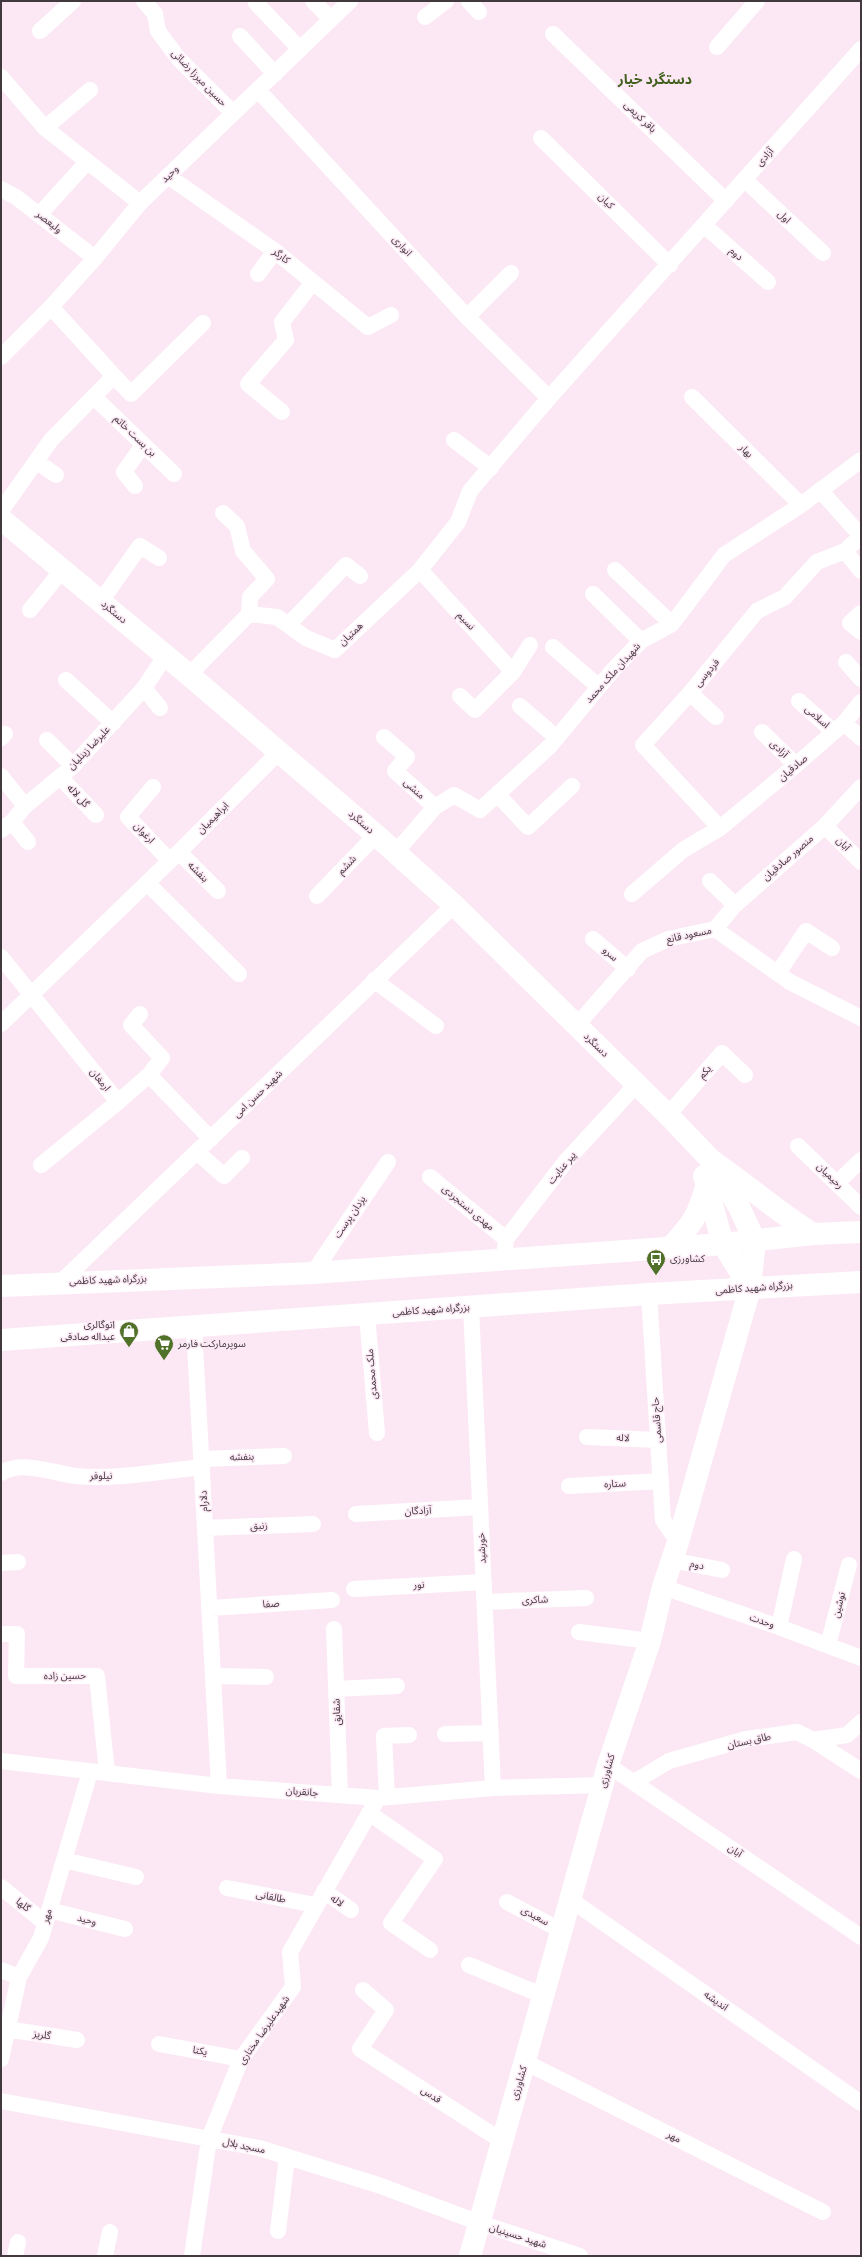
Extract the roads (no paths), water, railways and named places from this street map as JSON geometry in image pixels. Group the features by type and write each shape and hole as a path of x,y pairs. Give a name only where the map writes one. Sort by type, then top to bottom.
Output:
{"main road":[{"name":"دستگرد","path":"1,519 166,655 376,834 395,853 454,905 668,1115 705,1154 739,1207 756,1241"},
{"path":"705,1154 706,1187 723,1244 750,1288"},
{"path":"705,1154 787,1217 813,1234"},
{"path":"672,1246 692,1224 698,1213 706,1187"},
{"name":"بزرگراه شهید کاظمی","path":"1,1286 61,1282 313,1272 505,1249 723,1244 813,1234 861,1232"},
{"name":"کشاورزی","path":"470,2256 606,1775 650,1641 663,1587 750,1288 756,1241"},
{"name":"بزرگراه شهید کاظمی","path":"1,1340 649,1294 861,1282"}],"street":[{"path":"40,31 73,1"},
{"name":"حسین میرزا رضائی","path":"144,1 156,14 158,31 178,58 233,114"},
{"path":"312,1 331,19"},
{"name":"وحید","path":"1,357 51,307 95,258 140,202 350,1"},
{"path":"425,17 446,1"},
{"path":"717,47 757,1"},
{"path":"256,3 300,49"},
{"name":"باقر کریمی","path":"553,34 726,200"},
{"path":"240,36 275,74"},
{"name":"آزادی","path":"549,398 705,226 726,200 861,49"},
{"path":"1,77 45,128 140,202"},
{"path":"45,128 90,90"},
{"name":"انواری","path":"258,90 467,316 549,398"},
{"name":"کیان","path":"541,138 670,265"},
{"path":"39,215 87,162"},
{"name":"کارگر","path":"168,176 275,251 368,327 391,315"},
{"name":"اول","path":"745,180 823,253"},
{"name":"ولیعصر","path":"1,188 16,196 95,258"},
{"name":"دوم","path":"705,226 768,282"},
{"path":"258,274 275,251"},
{"path":"467,316 511,273"},
{"path":"282,412 248,384 286,340 282,322 313,282"},
{"path":"51,307 131,394 203,323"},
{"path":"1,511 37,462 51,440 95,398 114,376"},
{"name":"بهار","path":"692,396 801,505"},
{"name":"بن بست خاتم","path":"95,398 174,474"},
{"name":"همتیان","path":"249,614 277,618 306,638 334,650 420,570 458,522 470,491 549,398"},
{"path":"454,440 491,468"},
{"path":"135,486 124,472 144,444"},
{"name":"شهیدان ملک محمد","path":"395,853 435,807 454,795 480,810 557,738 599,687 641,641 672,624 724,555 801,505 820,490 853,468 861,460"},
{"path":"37,462 56,475"},
{"path":"820,490 861,536"},
{"path":"189,675 249,614 250,597 266,578 243,551 237,526 223,513"},
{"name":"فردوسی","path":"720,828 643,745 690,693 757,612 785,597 817,562 845,551 861,536"},
{"path":"101,601 140,546 159,558"},
{"path":"845,551 861,571"},
{"path":"288,625 346,565 360,576"},
{"path":"30,610 63,569"},
{"name":"نسیم","path":"420,570 513,672"},
{"path":"615,570 672,624"},
{"path":"593,594 641,641"},
{"path":"861,613 850,623 861,632"},
{"path":"460,696 475,710 513,672 530,645"},
{"path":"553,647 599,687"},
{"name":"علیرضا زینلیان","path":"7,826 25,806 73,766 113,723 144,688 166,655"},
{"path":"846,662 861,679"},
{"path":"66,680 113,723"},
{"path":"144,688 160,708"},
{"path":"690,693 716,717"},
{"name":"اسلامی","path":"799,702 839,728"},
{"name":"صادقیان","path":"632,894 683,850 720,828 796,765 839,728 861,702"},
{"path":"520,706 557,738"},
{"path":"839,728 861,738"},
{"name":"آزادی","path":"762,732 796,765"},
{"name":"منشی","path":"384,737 407,757 395,771 435,807"},
{"path":"47,740 73,766"},
{"name":"ابراهیمیان","path":"1,1024 175,856 279,752"},
{"path":"1,776 25,806"},
{"name":"گل لاله","path":"60,777 96,815"},
{"path":"497,794 528,827 572,786"},
{"name":"ارغوان","path":"152,787 128,817 175,856"},
{"name":"منصور صادقیان","path":"715,929 735,905 825,826 861,787"},
{"path":"7,826 28,842"},
{"name":"آبان","path":"825,826 861,862"},
{"name":"ششم","path":"317,896 376,834"},
{"name":"بنفشه","path":"175,856 218,891"},
{"path":"710,881 735,905"},
{"path":"147,883 239,974"},
{"name":"شهید حسن امی","path":"61,1282 198,1152 374,980 454,905"},
{"name":"مسعود قانع","path":"576,1026 628,969 642,951 668,939 715,929 790,982 861,1018"},
{"path":"778,973 806,931 832,948"},
{"name":"سرو","path":"593,939 628,969"},
{"name":"ارمغان","path":"1,956 118,1102"},
{"path":"374,980 436,1026"},
{"path":"41,1166 149,1075 162,1058 130,1025 140,1014"},
{"name":"یکم","path":"668,1115 722,1053 745,1075"},
{"path":"149,1075 211,1139"},
{"name":"پیر عنایت","path":"505,1249 566,1161 636,1085"},
{"name":"رحیمیان","path":"798,1146 861,1207"},
{"path":"198,1152 224,1176 242,1158"},
{"path":"837,1183 861,1160"},
{"name":"یزدان پرست","path":"313,1272 388,1162"},
{"name":"مهدی دستجردی","path":"430,1177 505,1249"},
{"name":"حاج قاسمی","path":"649,1294 663,1520 674,1551"},
{"name":"خورشید","path":"471,1307 493,1788"},
{"name":"ملک محمدی","path":"366,1315 377,1433"},
{"name":"دلارام","path":"194,1327 219,1786"},
{"name":"لاله","path":"588,1437 658,1440"},
{"name":"بنفشه","path":"201,1463 284,1456"},
{"name":"نیلوفر","path":"1,1473 8,1469 27,1467 77,1476 120,1475 201,1463"},
{"name":"ستاره","path":"570,1486 661,1481"},
{"name":"آزادگان","path":"356,1514 480,1507"},
{"name":"زنبق","path":"205,1528 313,1524"},
{"name":"دوم","path":"674,1551 722,1570"},
{"path":"779,1627 794,1559"},
{"path":"1,1563 18,1562"},
{"name":"نوشین","path":"828,1645 849,1565"},
{"name":"نور","path":"354,1589 484,1582"},
{"name":"وحدت","path":"663,1587 779,1627 861,1658"},
{"name":"شاکری","path":"485,1602 586,1598"},
{"name":"صفا","path":"210,1608 332,1600"},
{"name":"شقایق","path":"334,1628 340,1795"},
{"path":"578,1632 650,1641"},
{"name":"حسین زاده","path":"1,1634 16,1634 16,1676 97,1676 107,1773"},
{"path":"213,1676 266,1677"},
{"path":"336,1689 397,1686"},
{"path":"814,1740 847,1735 861,1722"},
{"name":"طاق بستان","path":"634,1782 669,1761 746,1740 797,1732 814,1740 861,1771"},
{"path":"445,1734 491,1733"},
{"path":"383,1797 384,1736 409,1735"},
{"name":"جانقربان","path":"1,1761 219,1786 383,1797 493,1788 606,1775"},
{"name":"مهر","path":"1,2055 19,1977 41,1938 90,1772"},
{"name":"آبان","path":"606,1775 634,1782 861,1937"},
{"name":"شهیدعلیرضا مختاری","path":"192,2256 209,2139 241,2059 293,1987 290,1952 369,1813 383,1797"},
{"path":"369,1813 436,1859 391,1923 430,1950"},
{"path":"64,1860 136,1877"},
{"name":"گلها","path":"1,1887 47,1917"},
{"name":"طالقانی","path":"227,1888 315,1906"},
{"name":"لاله","path":"324,1891 351,1910"},
{"name":"اندیشه","path":"571,1900 861,2103"},
{"name":"سعیدی","path":"507,1902 562,1931"},
{"name":"وحید","path":"47,1917 125,1929"},
{"path":"469,1965 544,1996"},
{"path":"1,1970 19,1977"},
{"name":"قدس","path":"362,1990 386,2010 360,2049 502,2141"},
{"name":"گلریز","path":"7,2029 77,2040"},
{"name":"یکتا","path":"159,2044 241,2059"},
{"name":"مهر","path":"525,2062 823,2212"},
{"name":"مسجد بلال","path":"1,2101 259,2148 378,2185 480,2223"},
{"path":"278,2231 287,2157"},
{"name":"شهید حسینیان","path":"480,2223 580,2256"},
{"path":"105,2256 110,2232"}],"place":[{"name":"کشاورزی","path":"656,1276"},
{"name":"اتوگالری عبداله صادقی","path":"129,1348"},
{"name":"سوپرمارکت فارمر","path":"164,1361"}],"district":[{"name":"دستگرد خیار","path":"655,79"}]}
